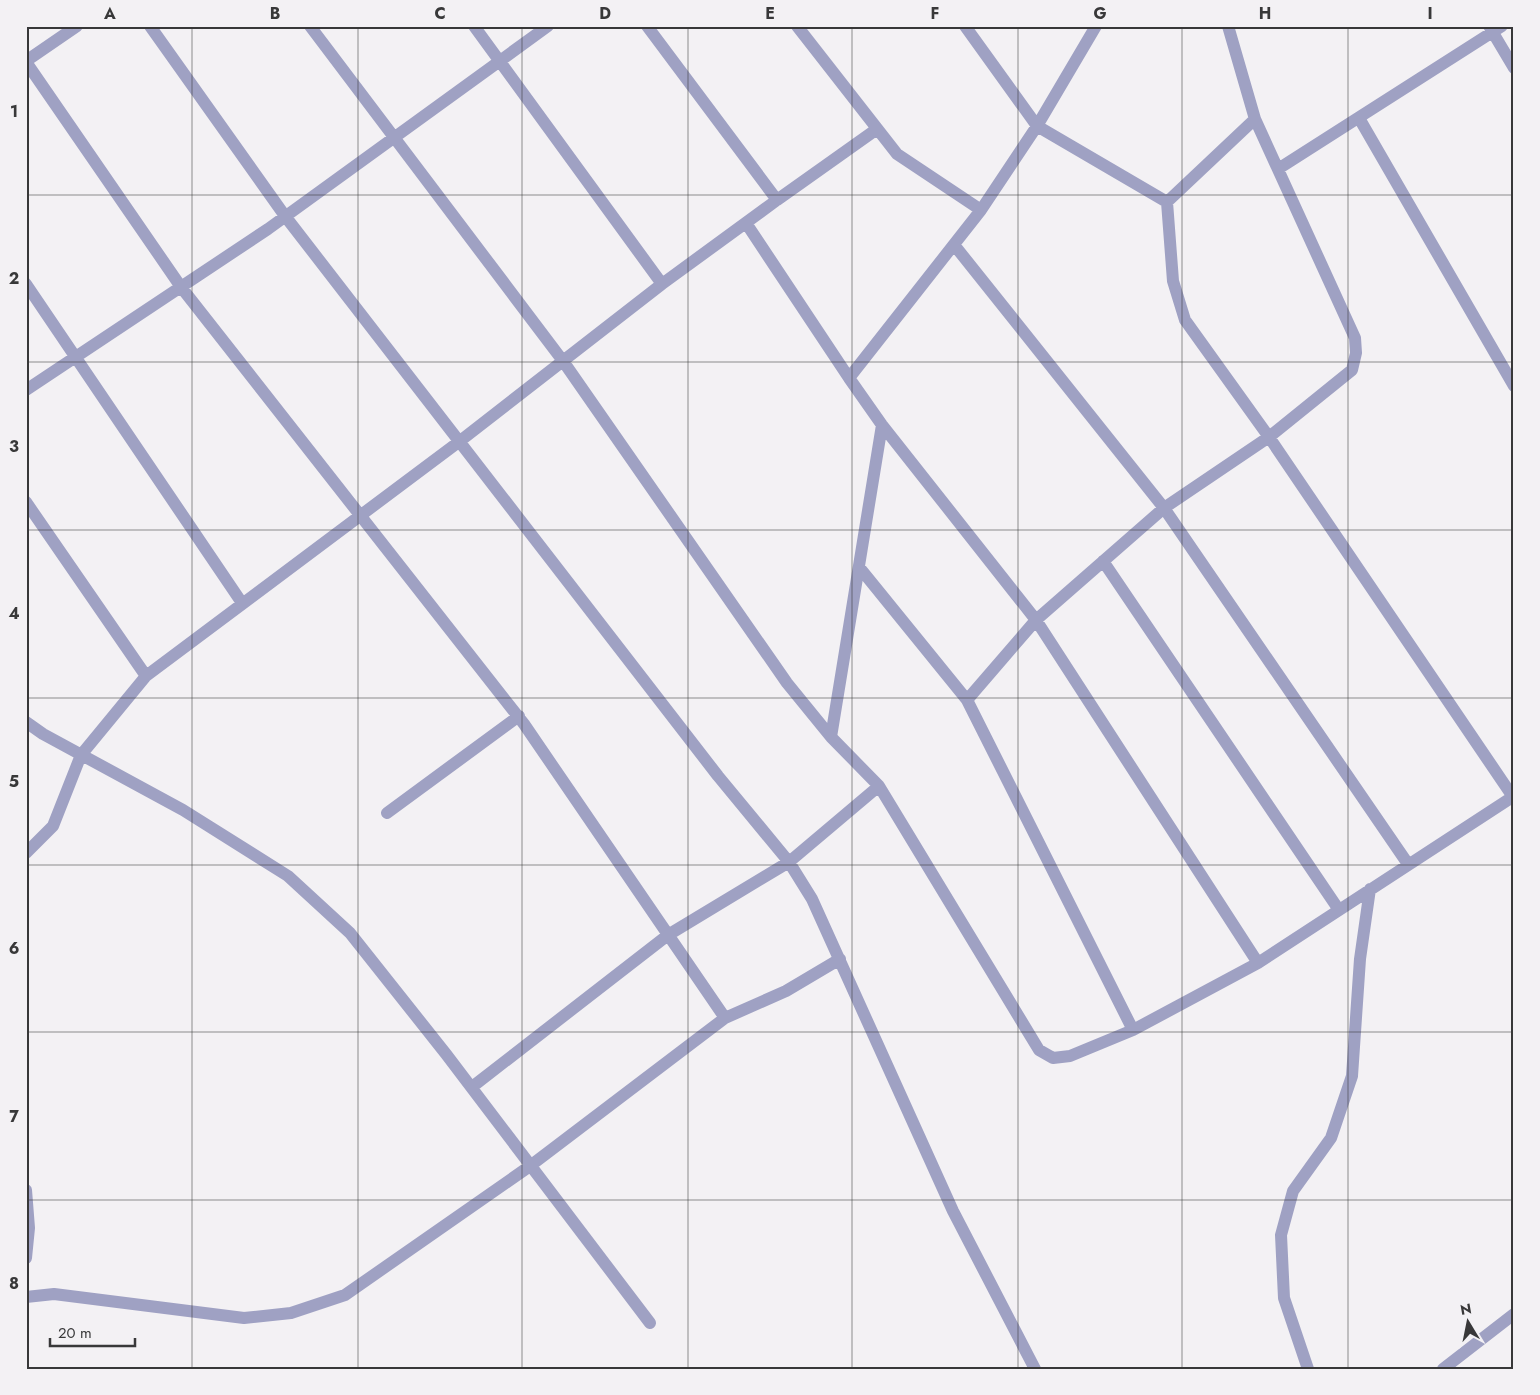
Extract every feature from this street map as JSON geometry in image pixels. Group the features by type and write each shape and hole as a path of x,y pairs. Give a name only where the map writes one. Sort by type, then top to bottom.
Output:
{"street":[{"path":"77,26 26,62 181,287 518,716 725,1018"},
{"path":"150,26 285,216 718,776 789,862 812,899 953,1211 1035,1369"},
{"path":"310,26 563,361 787,683 832,737 879,786 1039,1050 1053,1058 1070,1056 1133,1030 1258,963 1513,797 1269,437 1185,320 1173,281 1167,202"},
{"path":"474,26 662,284"},
{"path":"26,390 285,216 548,26"},
{"path":"647,26 777,200"},
{"path":"797,26 897,154 981,210"},
{"path":"965,26 1037,126 1167,202"},
{"path":"849,378 955,246 981,210 1037,126 1096,26"},
{"path":"967,700 1036,620 1164,508 1269,437 1352,370 1356,353 1355,338 1255,119 1228,26"},
{"path":"1278,169 1495,28 1514,68"},
{"path":"1359,118 1514,386"},
{"path":"1167,202 1255,119"},
{"path":"26,853 53,826 81,756 146,676 460,441 662,284 877,129"},
{"path":"746,223 882,425 1036,620 1258,963"},
{"path":"955,246 1164,508 1408,864"},
{"path":"26,284 242,603"},
{"path":"832,737 882,425"},
{"path":"26,502 146,676"},
{"path":"1103,561 1339,910"},
{"path":"859,567 967,700 1133,1030"},
{"path":"387,813 518,716"},
{"path":"26,722 81,756 183,810 288,876 350,933 472,1087 650,1323"},
{"path":"472,1087 668,935 789,862 879,786"},
{"path":"1308,1369 1284,1298 1281,1235 1293,1191 1331,1138 1352,1076 1360,959 1370,890"},
{"path":"26,1297 54,1294 244,1318 291,1313 345,1295 530,1166 725,1018 786,990 840,960"},
{"path":"26,1190 29,1228 26,1258"},
{"path":"1443,1369 1514,1314"}]}
